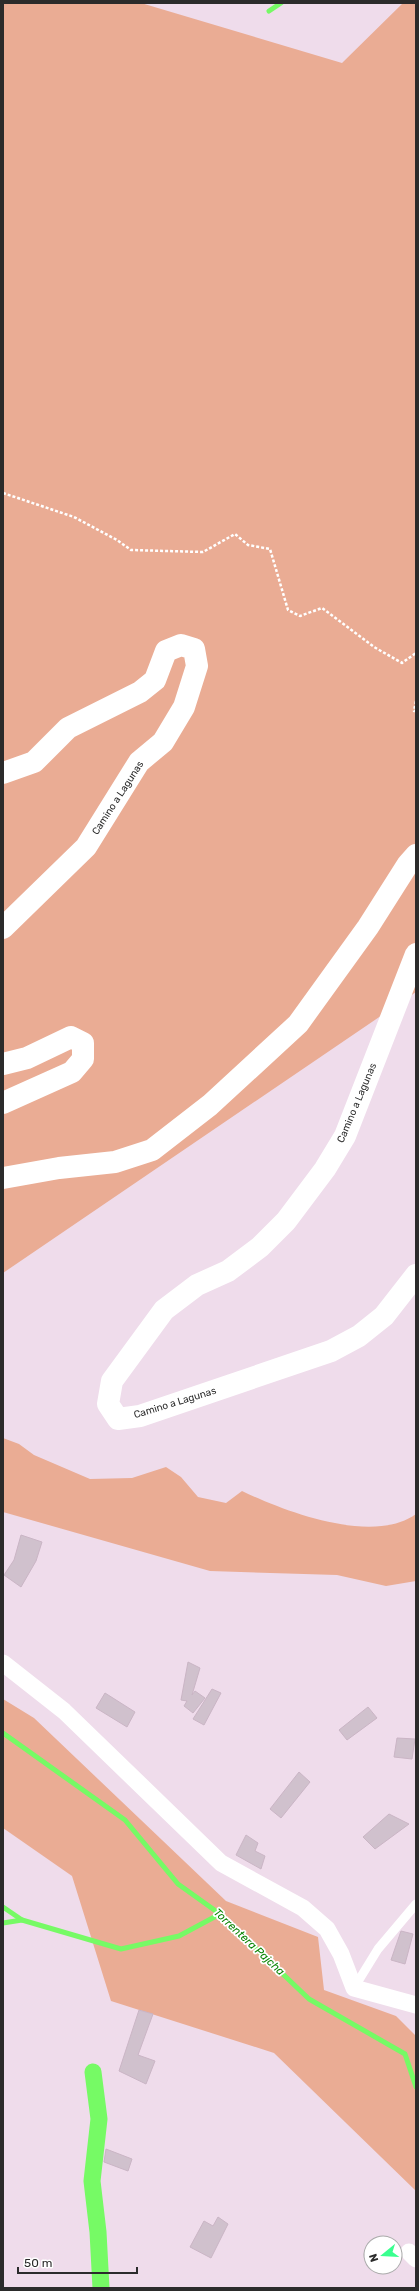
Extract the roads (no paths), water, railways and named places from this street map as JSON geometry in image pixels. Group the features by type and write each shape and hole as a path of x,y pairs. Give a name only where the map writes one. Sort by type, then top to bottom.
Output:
{"street":[{"name":"Camino a Lagunas","path":"3,773 34,762 68,728 140,692 155,680 166,651 181,645 194,649 197,666 184,707 163,742 139,762 86,847 3,928"},
{"path":"3,1178 59,1168 115,1162 152,1150 210,1105 298,1024 368,928 408,864 416,855"},
{"name":"Camino a Lagunas","path":"416,954 345,1136 325,1169 286,1221 260,1247 228,1272 197,1285 164,1310 112,1381 108,1404 118,1419 140,1416 331,1351 359,1336 384,1316 416,1275"},
{"path":"3,1064 27,1058 71,1037 83,1043 83,1059 72,1072 3,1103"},
{"path":"3,1663 64,1711 221,1864 303,1908 327,1929 341,1954 354,1988 416,2005"}],"lane":[{"path":"354,1988 378,1949 416,1904"}],"waterway":[{"path":"269,11 281,3"},
{"name":"Torrentera Pajcha","path":"3,1733 125,1820 178,1884 220,1914 309,1999 405,2054 416,2087"},
{"path":"3,1907 22,1920 121,1949 179,1936 220,1914"},
{"path":"3,1923 22,1920"},
{"path":"93,2072 99,2119 92,2181 98,2232 101,2288"}]}
